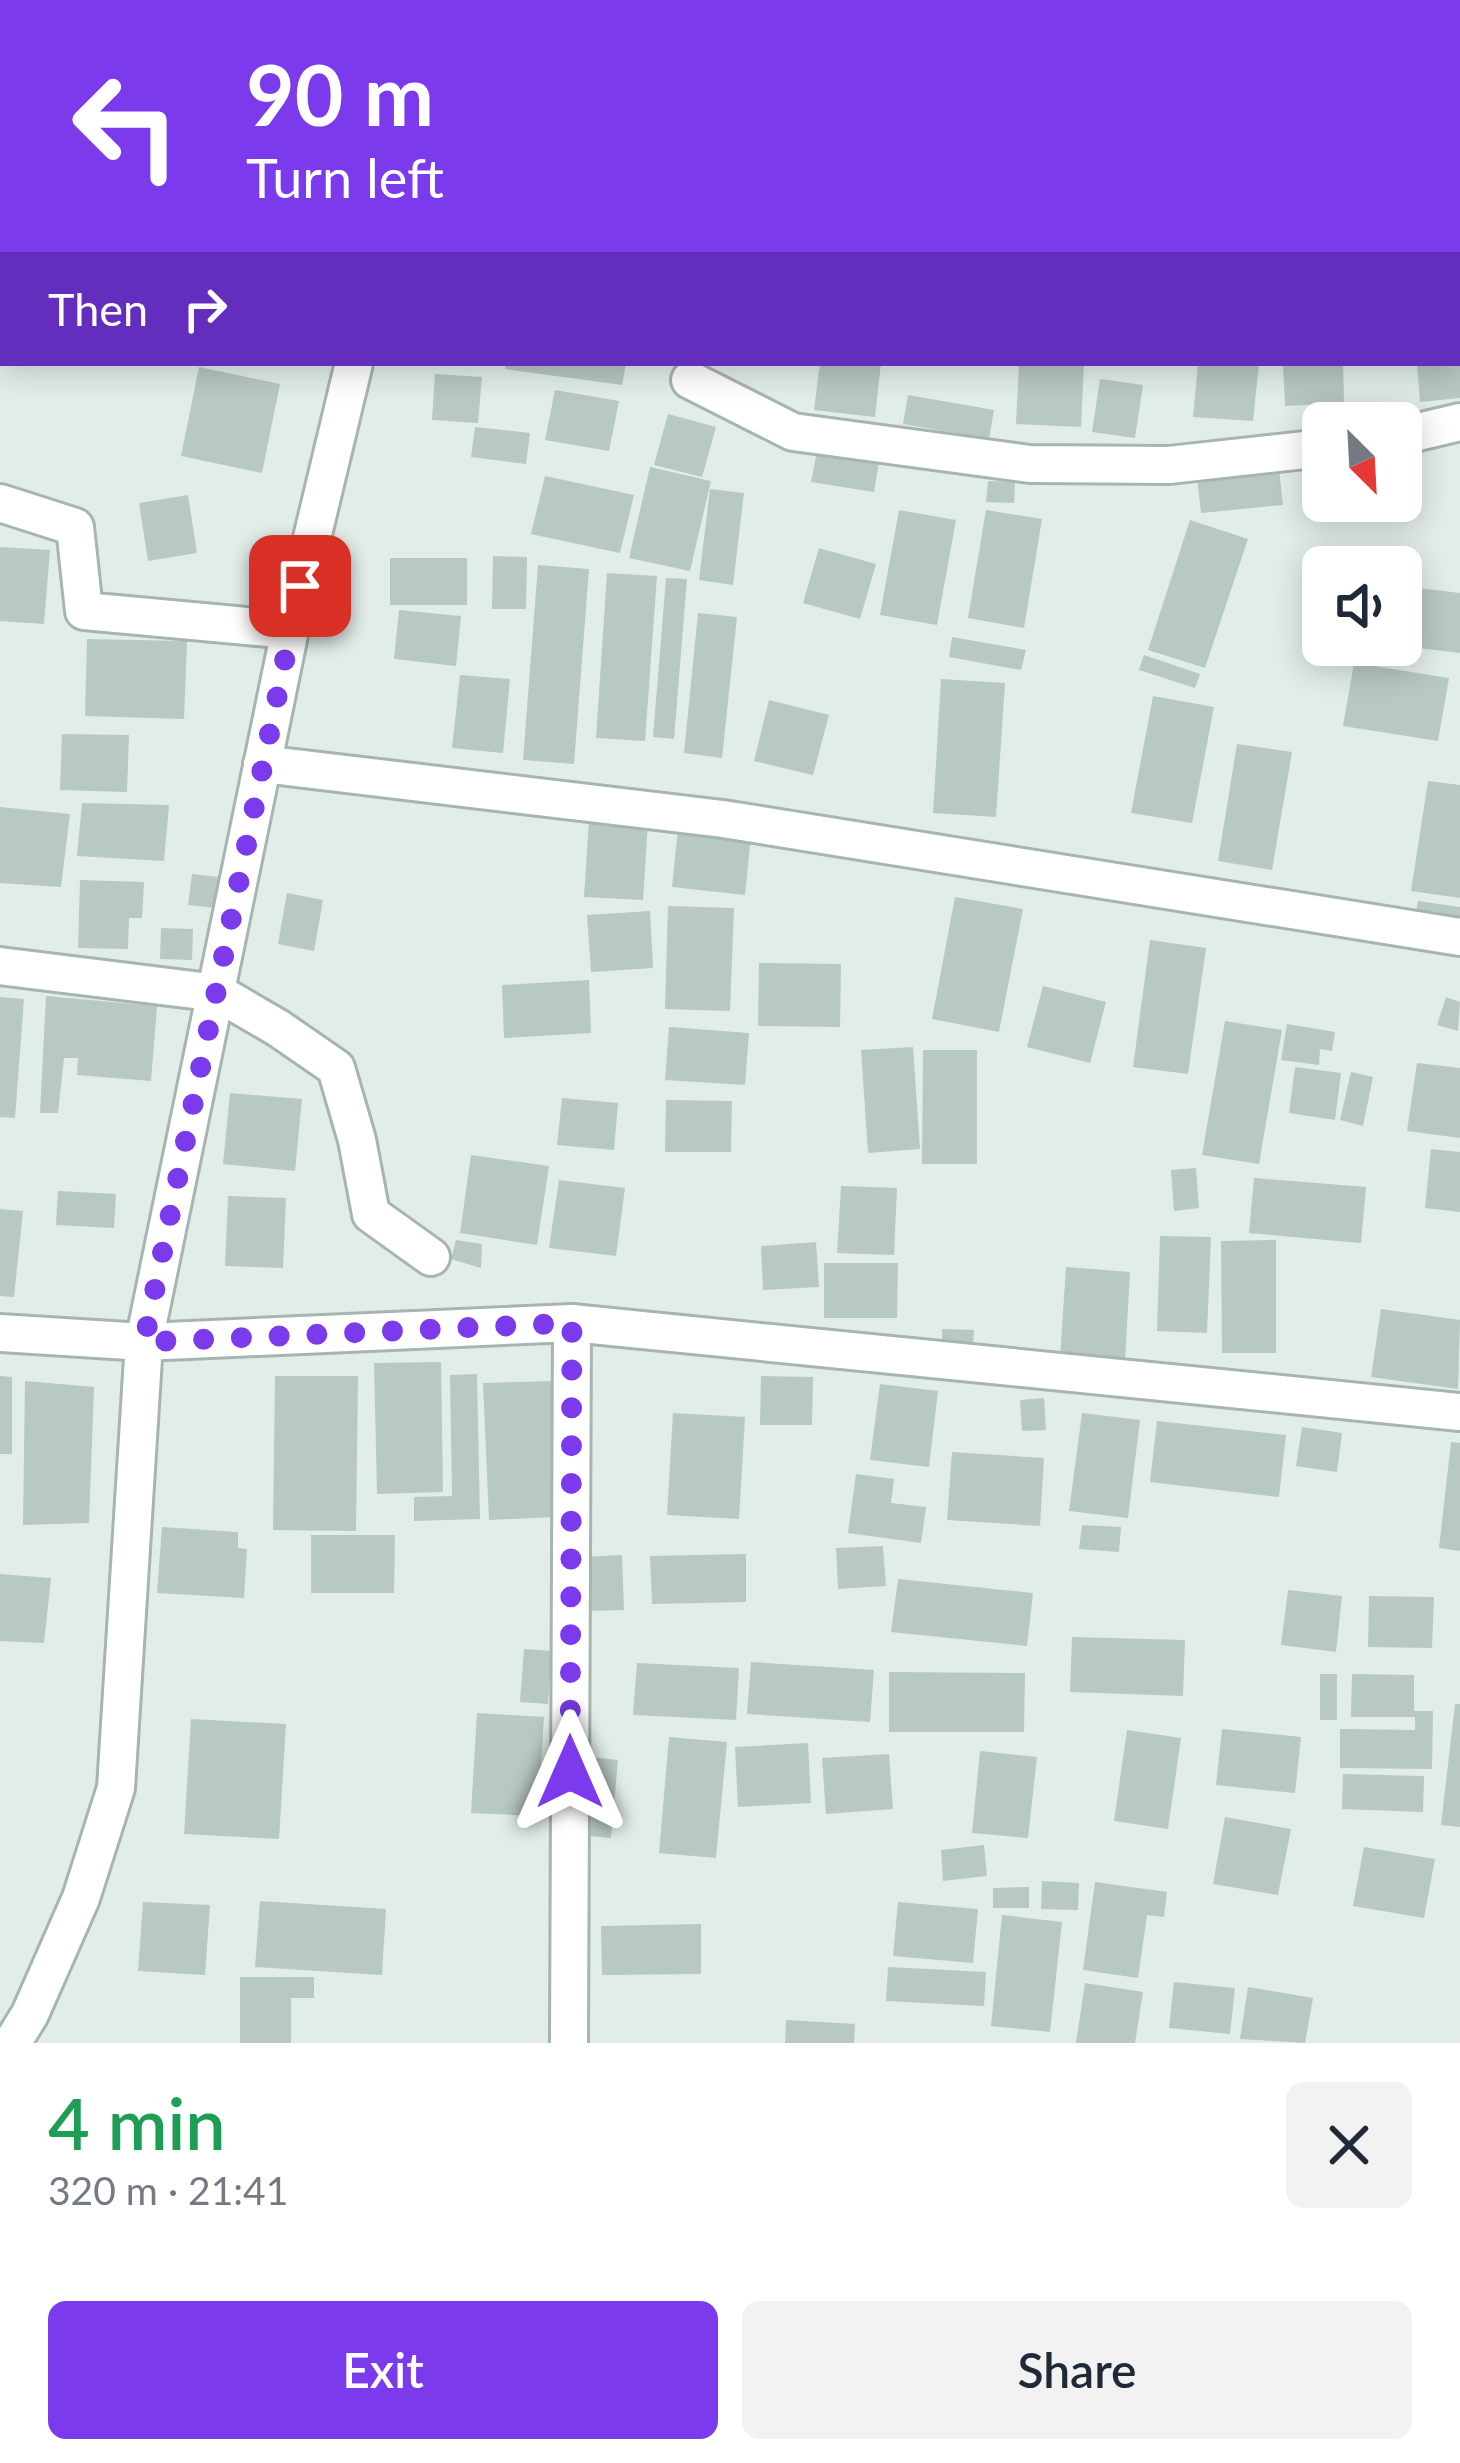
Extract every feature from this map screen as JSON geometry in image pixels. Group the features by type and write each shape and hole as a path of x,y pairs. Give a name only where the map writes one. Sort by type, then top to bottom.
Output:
{"street":[{"path":"11,2043 30,2014 81,1898 116,1788 144,1342 290,630 353,366"},
{"path":"690,380 793,432 1030,464 1169,465 1302,450"},
{"path":"1422,431 1460,422"},
{"path":"0,502 75,527 84,611 290,630"},
{"path":"262,764 723,819 1460,937"},
{"path":"0,966 218,993 278,1028 336,1069 357,1140 371,1214 431,1257"},
{"path":"569,2043 572,1323"},
{"path":"0,1333 144,1342 572,1323 1460,1412"}],"building":[{"path":"506,366 625,366 622,385"},
{"path":"820,366 881,366 875,417 814,410"},
{"path":"1019,366 1084,366 1081,427 1016,424"},
{"path":"1198,366 1259,366 1253,421 1193,417"},
{"path":"1283,366 1343,366 1344,402 1285,406"},
{"path":"1417,366 1460,366 1460,398 1420,402"},
{"path":"199,367 280,384 262,473 181,456"},
{"path":"435,374 482,377 478,423 432,420"},
{"path":"1100,379 1143,385 1135,438 1092,432"},
{"path":"555,390 619,401 609,451 545,440"},
{"path":"908,395 994,410 989,439 903,424"},
{"path":"668,414 716,427 702,477 654,465"},
{"path":"475,427 530,433 526,464 471,457"},
{"path":"817,451 879,462 874,492 811,482"},
{"path":"650,467 711,481 690,571 629,558"},
{"path":"1279,469 1283,505 1201,513 1197,478"},
{"path":"545,476 634,495 620,553 531,534"},
{"path":"988,481 1015,482 1014,503 986,502"},
{"path":"710,489 744,493 733,585 699,580"},
{"path":"188,495 197,553 148,561 139,503"},
{"path":"899,510 956,520 937,625 880,615"},
{"path":"986,510 1042,519 1024,628 968,618"},
{"path":"1190,520 1248,539 1205,668 1148,650"},
{"path":"0,547 50,550 44,624 0,621"},
{"path":"819,548 876,564 860,619 803,603"},
{"path":"493,556 527,557 526,609 492,609"},
{"path":"390,558 467,558 467,605 390,605"},
{"path":"538,565 589,569 574,764 523,760"},
{"path":"607,573 657,576 645,741 596,738"},
{"path":"666,578 687,579 674,739 653,737"},
{"path":"1422,588 1460,593 1460,653 1422,648"},
{"path":"399,610 461,616 456,666 394,659"},
{"path":"698,613 737,617 722,758 684,753"},
{"path":"952,637 1026,650 1021,670 949,657"},
{"path":"87,639 187,641 184,719 85,716"},
{"path":"1144,655 1200,674 1195,688 1139,670"},
{"path":"1353,666 1449,678 1438,741 1343,726"},
{"path":"460,675 510,679 503,753 452,748"},
{"path":"941,679 1005,683 996,817 933,813"},
{"path":"1153,696 1214,707 1192,823 1131,813"},
{"path":"769,700 829,715 813,775 754,761"},
{"path":"62,734 129,735 127,792 60,790"},
{"path":"1237,744 1292,752 1272,870 1218,861"},
{"path":"1428,781 1460,785 1460,898 1411,891"},
{"path":"82,803 169,805 164,861 77,856"},
{"path":"0,807 70,814 61,887 0,883"},
{"path":"589,820 648,823 643,900 584,897"},
{"path":"678,829 751,836 745,895 672,887"},
{"path":"192,874 219,877 216,908 188,905"},
{"path":"80,880 144,882 142,918 129,918 128,949 78,948"},
{"path":"287,893 323,900 314,951 278,944"},
{"path":"955,897 1023,909 999,1032 932,1019"},
{"path":"1418,901 1460,907 1460,923 1415,918"},
{"path":"668,906 734,908 730,1011 665,1009"},
{"path":"650,911 653,968 591,972 587,915"},
{"path":"161,928 193,929 192,960 160,959"},
{"path":"1150,940 1206,948 1188,1074 1133,1067"},
{"path":"759,963 841,964 840,1027 758,1026"},
{"path":"589,980 591,1033 504,1038 502,985"},
{"path":"1043,986 1106,1002 1090,1063 1027,1047"},
{"path":"46,996 157,1006 151,1081 77,1075 78,1058 64,1058 58,1113 40,1113"},
{"path":"0,997 24,999 15,1118 0,1117"},
{"path":"1446,997 1460,1002 1458,1031 1437,1025"},
{"path":"1225,1021 1282,1030 1259,1164 1202,1155"},
{"path":"1287,1024 1335,1032 1332,1051 1320,1049 1319,1065 1281,1060"},
{"path":"669,1027 749,1033 745,1085 665,1080"},
{"path":"913,1047 920,1149 868,1153 861,1050"},
{"path":"923,1050 977,1050 977,1164 922,1164"},
{"path":"1417,1063 1460,1068 1460,1138 1407,1131"},
{"path":"1295,1067 1341,1073 1335,1120 1289,1113"},
{"path":"1351,1072 1373,1077 1363,1126 1340,1120"},
{"path":"230,1093 302,1099 295,1171 223,1164"},
{"path":"562,1098 618,1103 614,1150 557,1145"},
{"path":"666,1100 732,1101 731,1152 665,1152"},
{"path":"1431,1149 1460,1152 1460,1212 1425,1208"},
{"path":"471,1155 549,1166 537,1245 460,1233"},
{"path":"1196,1168 1199,1208 1174,1211 1171,1170"},
{"path":"1254,1178 1366,1187 1361,1243 1249,1233"},
{"path":"559,1180 625,1188 616,1256 549,1248"},
{"path":"841,1186 897,1188 894,1255 837,1253"},
{"path":"58,1191 116,1194 114,1228 56,1225"},
{"path":"228,1196 286,1198 283,1268 225,1266"},
{"path":"0,1209 23,1211 14,1297 0,1296"},
{"path":"1160,1236 1211,1237 1207,1333 1157,1331"},
{"path":"456,1240 482,1244 481,1268 451,1259"},
{"path":"1276,1240 1276,1353 1222,1353 1221,1241"},
{"path":"816,1242 819,1287 763,1290 761,1246"},
{"path":"824,1263 898,1263 897,1318 824,1318"},
{"path":"1066,1267 1130,1272 1125,1362 1060,1357"},
{"path":"1381,1309 1460,1320 1458,1389 1371,1377"},
{"path":"942,1329 974,1330 973,1349 942,1348"},
{"path":"441,1362 443,1492 377,1494 374,1363"},
{"path":"477,1374 480,1519 414,1521 414,1497 452,1496 450,1375"},
{"path":"0,1376 12,1377 12,1454 0,1454"},
{"path":"275,1376 358,1376 356,1531 273,1530"},
{"path":"761,1376 813,1377 812,1425 760,1425"},
{"path":"25,1381 94,1387 89,1523 23,1525"},
{"path":"552,1381 556,1517 489,1520 483,1383"},
{"path":"880,1384 938,1391 929,1467 870,1460"},
{"path":"1044,1398 1046,1430 1022,1431 1020,1400"},
{"path":"673,1413 745,1417 739,1519 667,1515"},
{"path":"1082,1413 1140,1420 1128,1518 1069,1511"},
{"path":"1157,1421 1286,1435 1279,1497 1150,1482"},
{"path":"1302,1427 1342,1433 1337,1472 1296,1466"},
{"path":"1451,1442 1460,1443 1460,1551 1439,1548"},
{"path":"952,1452 1044,1458 1040,1526 947,1520"},
{"path":"856,1474 894,1479 891,1503 926,1507 921,1543 848,1533"},
{"path":"1082,1525 1121,1527 1119,1552 1079,1549"},
{"path":"162,1527 238,1532 238,1548 247,1549 244,1598 157,1593"},
{"path":"311,1535 395,1535 394,1593 311,1593"},
{"path":"883,1546 886,1586 838,1589 836,1548"},
{"path":"746,1554 746,1602 652,1604 650,1556"},
{"path":"622,1555 624,1610 586,1611 585,1557"},
{"path":"0,1574 51,1578 44,1643 0,1641"},
{"path":"898,1579 1033,1593 1027,1646 891,1632"},
{"path":"1288,1590 1342,1596 1336,1652 1281,1645"},
{"path":"1369,1596 1434,1597 1432,1648 1368,1647"},
{"path":"1072,1637 1185,1640 1183,1696 1070,1692"},
{"path":"524,1649 552,1651 548,1704 520,1702"},
{"path":"751,1662 874,1670 870,1722 747,1714"},
{"path":"637,1663 739,1668 736,1720 633,1715"},
{"path":"889,1672 1025,1673 1024,1732 889,1732"},
{"path":"1320,1674 1337,1674 1337,1720 1320,1720"},
{"path":"1352,1674 1414,1675 1414,1711 1433,1711 1432,1769 1340,1768 1340,1729 1415,1730 1415,1717 1351,1717"},
{"path":"1455,1704 1460,1704 1460,1827 1441,1825"},
{"path":"477,1713 544,1717 538,1816 471,1813"},
{"path":"191,1719 286,1724 279,1839 184,1834"},
{"path":"1222,1729 1301,1737 1295,1793 1216,1785"},
{"path":"1127,1730 1181,1738 1168,1829 1114,1821"},
{"path":"669,1737 727,1742 716,1858 659,1853"},
{"path":"808,1743 811,1803 738,1807 735,1747"},
{"path":"980,1751 1037,1757 1028,1838 972,1833"},
{"path":"889,1754 893,1809 826,1814 822,1758"},
{"path":"587,1757 618,1760 611,1838 580,1835"},
{"path":"1343,1774 1424,1776 1423,1812 1342,1809"},
{"path":"1225,1817 1291,1829 1278,1895 1213,1884"},
{"path":"984,1845 987,1876 943,1881 941,1850"},
{"path":"1364,1847 1435,1859 1424,1918 1353,1906"},
{"path":"1042,1881 1079,1883 1078,1910 1041,1909"},
{"path":"1095,1882 1167,1892 1164,1917 1147,1915 1138,1978 1083,1970"},
{"path":"1029,1887 1029,1908 993,1908 993,1888"},
{"path":"260,1901 386,1909 382,1975 255,1967"},
{"path":"143,1902 210,1905 205,1975 138,1971"},
{"path":"898,1902 978,1909 973,1963 893,1956"},
{"path":"1002,1915 1062,1922 1050,2032 991,2026"},
{"path":"701,1924 701,1974 602,1975 601,1926"},
{"path":"888,1967 986,1972 984,2006 886,2001"},
{"path":"240,1977 314,1977 314,1998 291,1998 291,2043 240,2043"},
{"path":"1174,1982 1235,1988 1230,2034 1169,2028"},
{"path":"1085,1983 1143,1992 1135,2043 1076,2043"},
{"path":"1248,1987 1313,1998 1305,2043 1240,2039"},
{"path":"786,2020 855,2024 854,2043 785,2043"}],"route":[{"path":"300,586 144,1342 572,1323 570,1772"}]}
